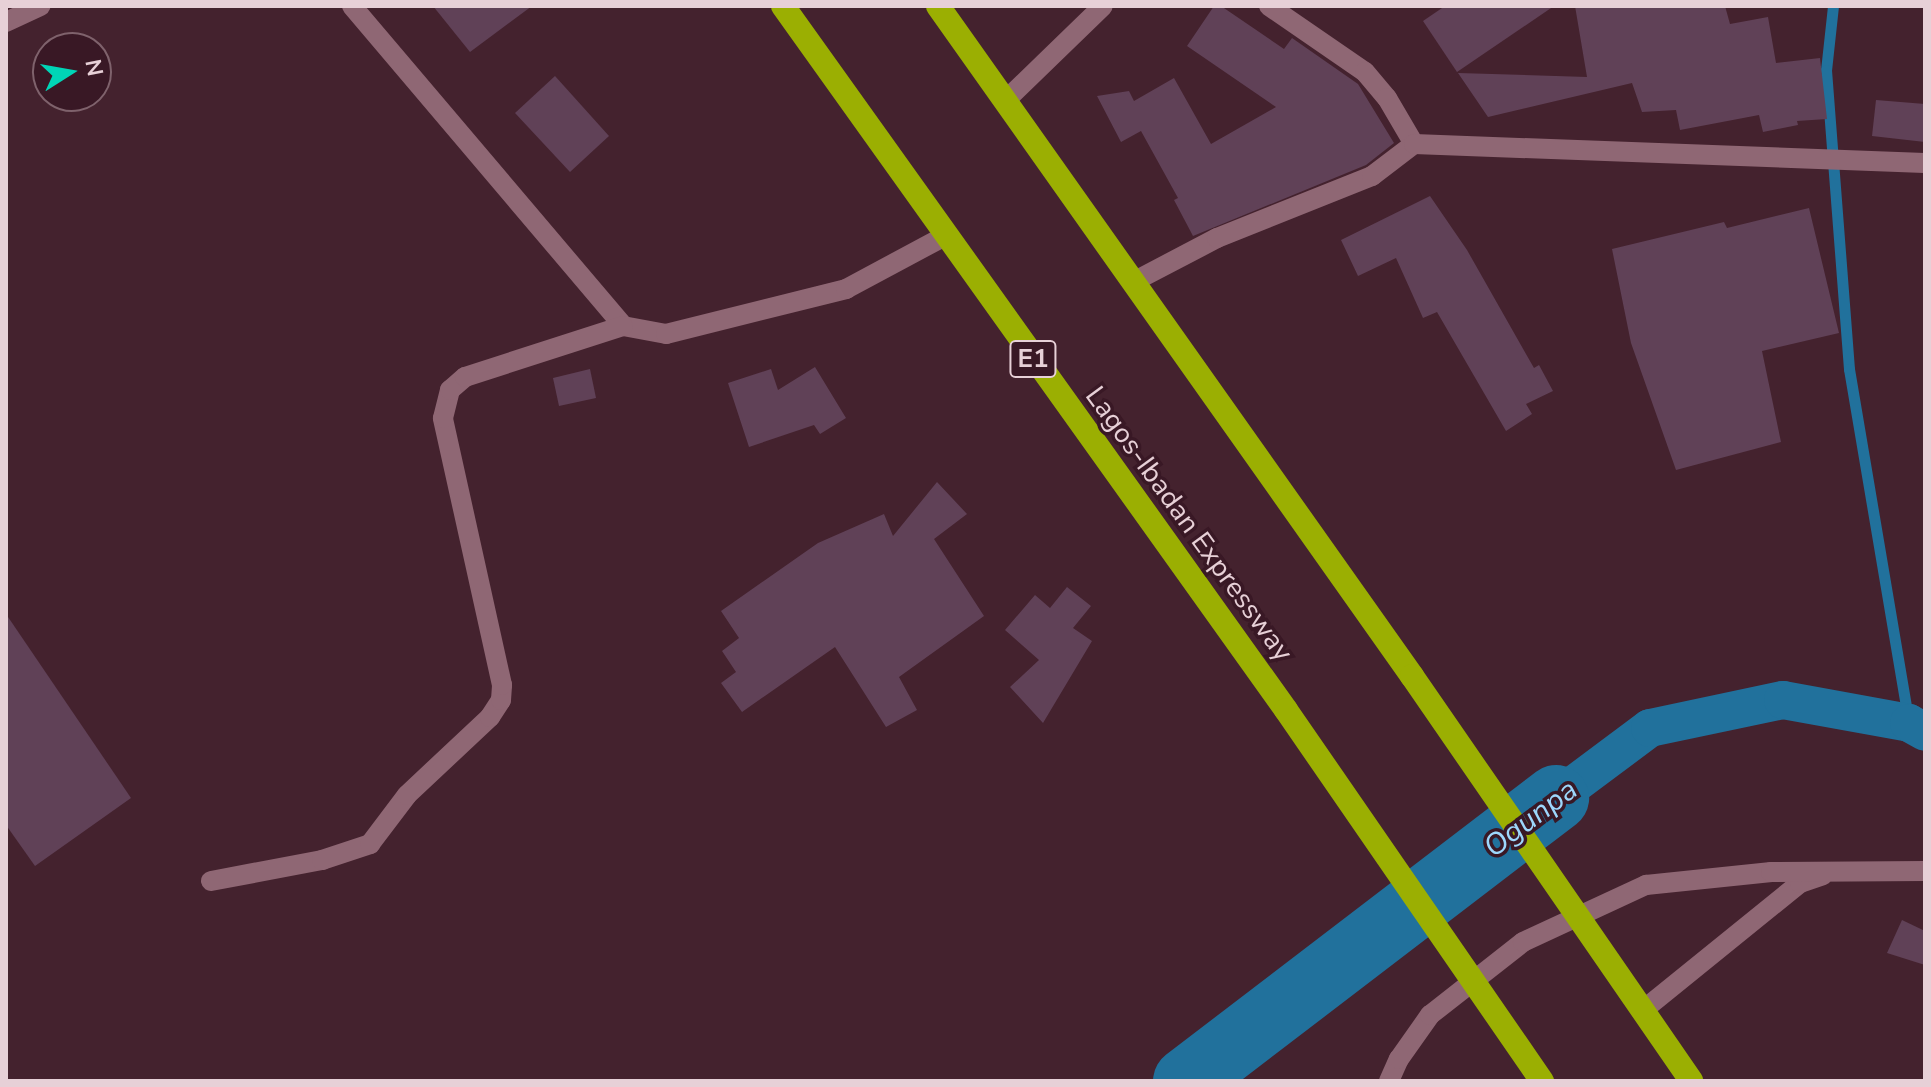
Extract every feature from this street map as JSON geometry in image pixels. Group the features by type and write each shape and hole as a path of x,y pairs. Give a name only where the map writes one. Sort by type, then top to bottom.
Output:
{"highway":[{"name":"Lagos-Ibadan Expressway","path":"783,6 1286,710 1542,1081"},
{"path":"938,6 1412,676 1691,1081"}],"street":[{"path":"6,22 41,6"},
{"path":"352,6 623,326"},
{"path":"1005,101 1103,6"},
{"path":"1269,6 1365,72 1387,98 1414,144"},
{"path":"1133,282 1217,238 1372,176 1414,144 1866,158 1925,163"},
{"path":"211,881 322,860 370,844 407,795 490,717 501,700 502,685 443,418 450,390 465,377 623,326 666,334 846,289 945,236"},
{"path":"1389,1081 1399,1059 1430,1015 1523,942 1646,885 1842,869 1925,871"},
{"path":"1642,1011 1800,883 1842,869"}],"building":[{"path":"433,6 532,6 470,52"},
{"path":"1214,6 1221,6 1284,49 1292,38 1358,84 1394,143 1366,165 1193,236 1174,200 1178,198 1141,131 1121,142 1097,96 1129,91 1134,101 1174,78 1211,144 1276,107 1187,46"},
{"path":"1445,6 1554,6 1457,72 1423,21"},
{"path":"1575,6 1725,6 1730,24 1768,17 1776,63 1820,58 1827,119 1797,121 1798,125 1763,132 1759,115 1680,130 1676,110 1642,112 1632,83 1488,117 1458,73 1587,77"},
{"path":"555,76 609,136 570,172 515,113"},
{"path":"1876,100 1925,104 1925,142 1872,136"},
{"path":"1430,196 1467,250 1534,368 1539,365 1553,391 1526,404 1532,414 1506,431 1437,312 1423,318 1396,258 1358,276 1341,240"},
{"path":"1809,208 1839,333 1762,351 1781,442 1676,470 1631,343 1612,249 1724,222 1727,228"},
{"path":"815,367 846,418 820,434 814,425 749,447 728,383 771,369 778,390"},
{"path":"590,369 596,398 559,406 553,378"},
{"path":"937,482 967,514 934,539 984,616 899,677 917,710 886,727 835,647 742,712 721,683 736,672 722,651 739,638 721,611 818,543 884,514 893,536"},
{"path":"1067,587 1091,606 1073,628 1092,641 1043,723 1010,687 1039,660 1005,630 1035,595 1050,608"},
{"path":"6,614 131,798 35,866 6,825"},
{"path":"1902,920 1925,931 1925,965 1887,953"}],"waterway":[{"path":"1833,6 1826,70 1849,369 1909,723"},
{"name":"Ogunpa","path":"1556,798 1650,728 1783,700 1909,723 1925,732"},
{"name":"Ogunpa","path":"1186,1081 1556,798"}]}
